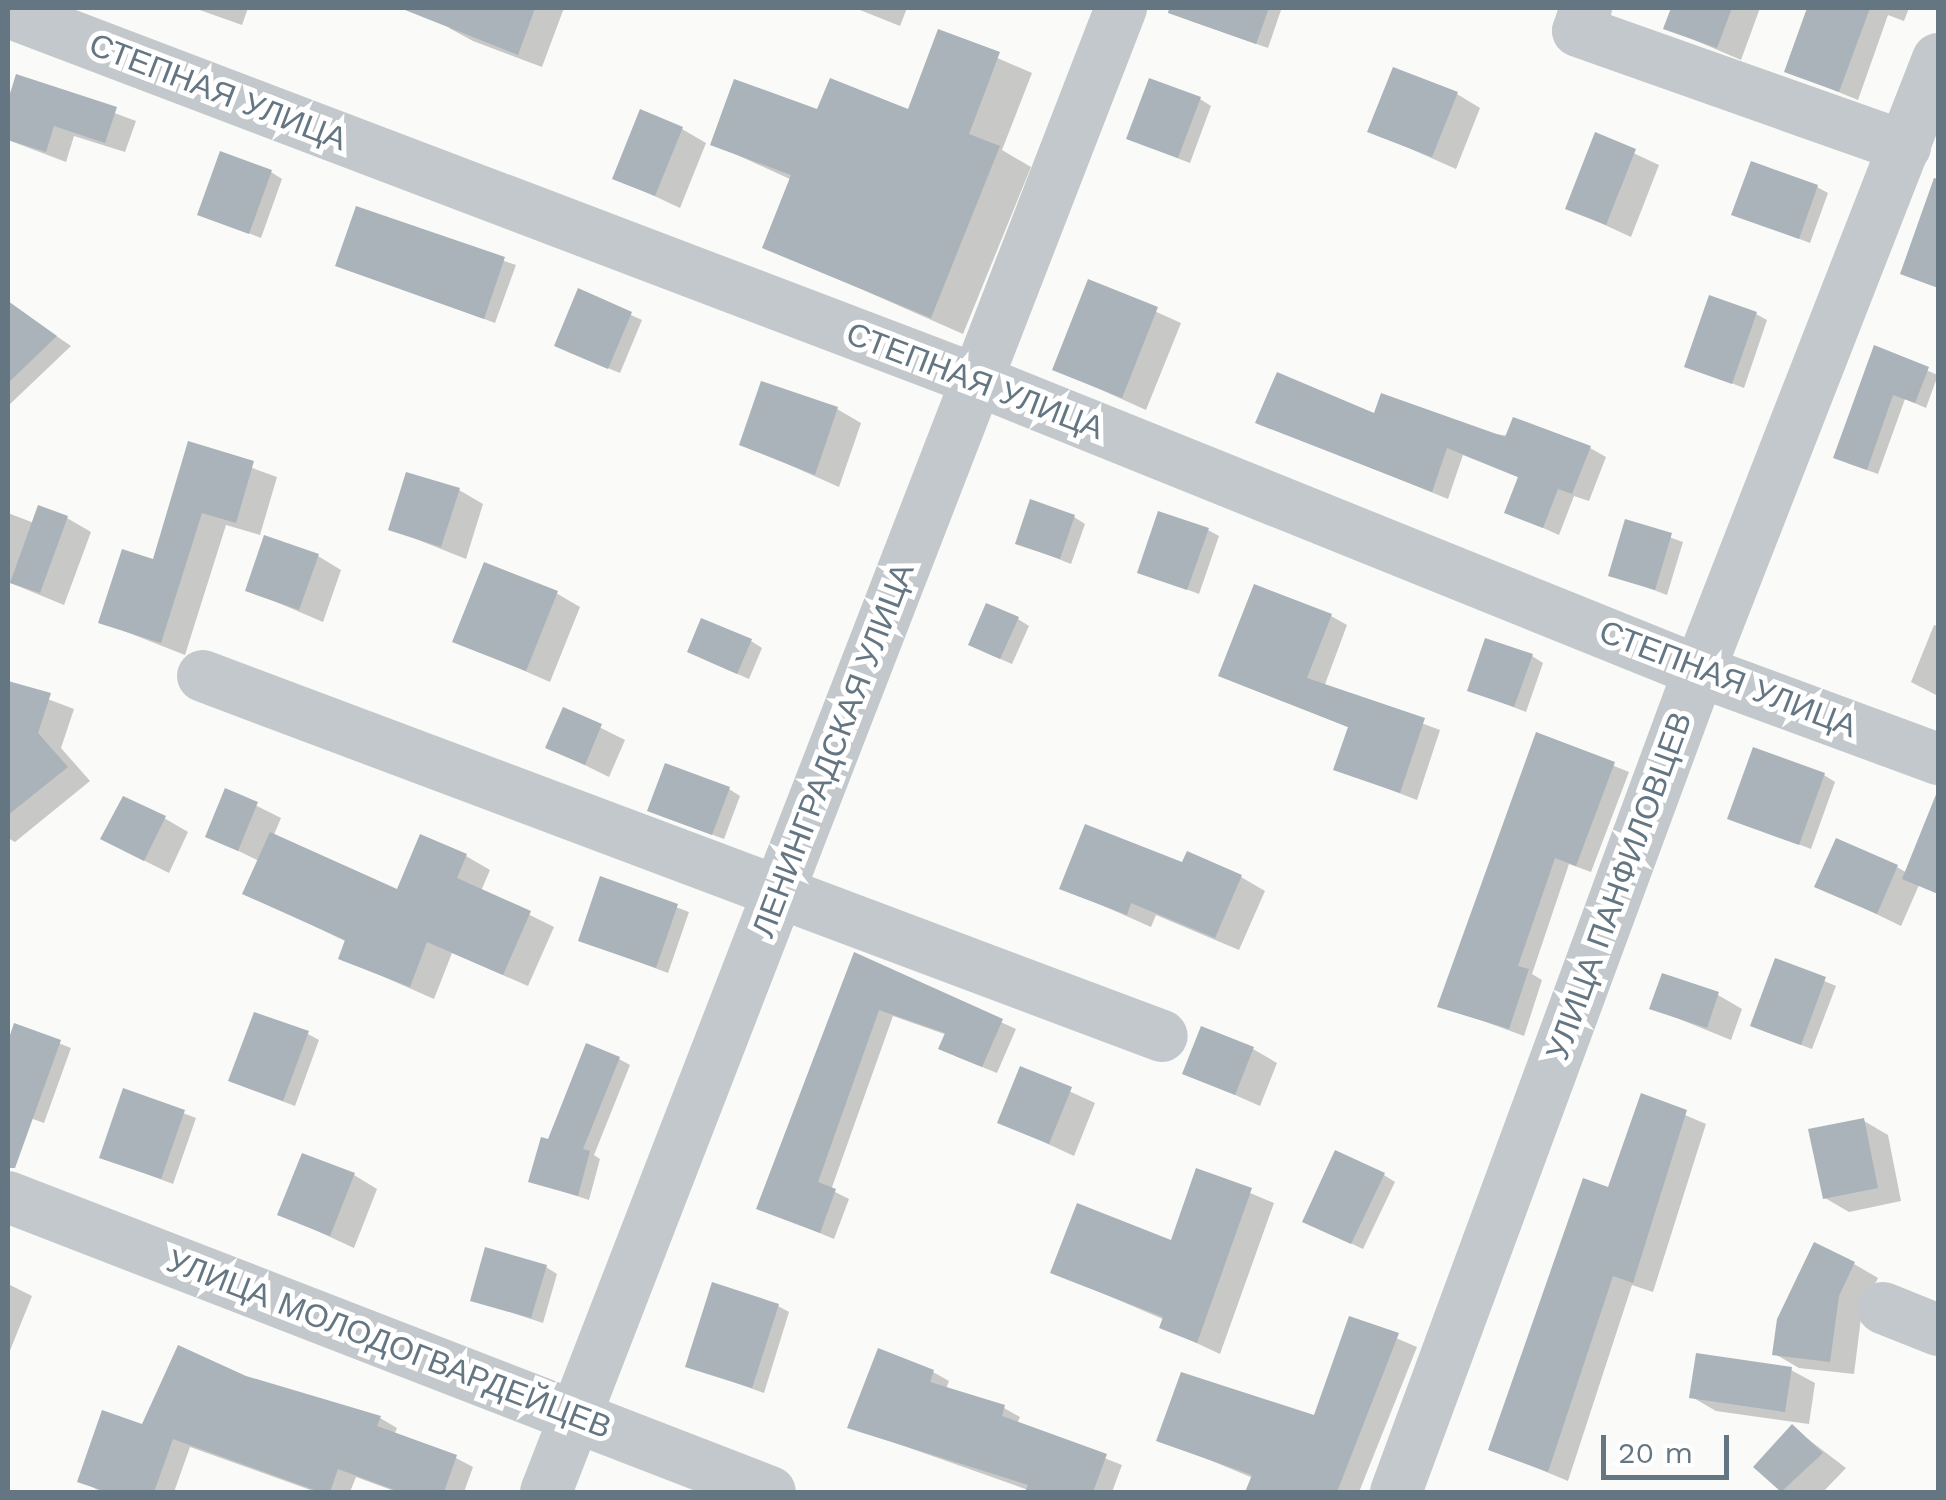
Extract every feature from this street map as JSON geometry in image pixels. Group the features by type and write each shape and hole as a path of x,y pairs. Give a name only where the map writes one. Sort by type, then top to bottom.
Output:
{"street":[{"name":"ЛЕНИНГРАДСКАЯ УЛИЦА","path":"546,1492 1121,8"},
{"path":"1586,8 1578,32 1905,147"},
{"name":"СТЕПНАЯ УЛИЦА","path":"8,12 977,380 1698,671 1938,759"},
{"name":"УЛИЦА ПАНФИЛОВЦЕВ","path":"1396,1492 1698,671 1938,58"},
{"path":"203,676 1162,1036"},
{"name":"УЛИЦА МОЛОДОГВАРДЕЙЦЕВ","path":"8,1197 770,1492"},
{"path":"1883,1308 1938,1330"}],"building":[{"path":"400,8 535,8 518,55"},
{"path":"1169,8 1269,8 1256,44 1168,13"},
{"path":"1671,8 1732,8 1717,48 1663,29"},
{"path":"1807,8 1870,8 1839,92 1784,72"},
{"path":"938,29 1000,52 969,134 1000,146 931,318 762,248 791,175 710,145 734,79 817,109 830,78 908,109"},
{"path":"1393,67 1458,92 1432,157 1367,132"},
{"path":"16,74 117,107 105,143 54,126 46,152 8,140 8,100"},
{"path":"1149,78 1201,97 1178,158 1126,139"},
{"path":"640,109 683,127 655,196 612,179"},
{"path":"1595,132 1636,149 1606,225 1565,209"},
{"path":"220,151 272,170 249,234 197,215"},
{"path":"1751,161 1818,185 1799,239 1731,215"},
{"path":"1934,178 1938,179 1938,288 1900,274"},
{"path":"356,206 505,257 484,319 335,266"},
{"path":"1088,279 1158,307 1122,398 1052,370"},
{"path":"578,288 632,312 608,369 554,346"},
{"path":"1709,295 1757,312 1732,384 1684,367"},
{"path":"8,301 57,336 8,383"},
{"path":"1874,345 1929,367 1915,403 1893,395 1867,470 1833,458"},
{"path":"1277,372 1374,413 1381,393 1505,437 1513,417 1591,446 1572,494 1558,489 1543,528 1504,513 1518,477 1447,448 1432,492 1255,423"},
{"path":"761,381 838,407 815,475 739,445"},
{"path":"188,441 254,461 236,523 202,513 161,643 98,623 122,549 153,559"},
{"path":"406,472 460,488 441,547 388,530"},
{"path":"1030,499 1075,515 1060,559 1015,544"},
{"path":"38,505 68,516 40,593 10,583"},
{"path":"1158,511 1209,528 1187,590 1137,573"},
{"path":"1625,519 1672,533 1655,590 1608,576"},
{"path":"264,535 319,554 299,610 245,591"},
{"path":"484,562 558,591 526,671 452,642"},
{"path":"1254,584 1332,614 1307,678 1425,718 1400,793 1333,770 1348,727 1218,676"},
{"path":"986,603 1019,617 1000,659 968,645"},
{"path":"701,618 752,639 737,674 687,652"},
{"path":"1485,638 1533,654 1514,707 1467,691"},
{"path":"8,681 51,693 38,733 68,767 8,815"},
{"path":"563,707 602,724 585,765 545,748"},
{"path":"1536,732 1615,762 1576,866 1555,858 1518,966 1529,969 1509,1029 1437,1007"},
{"path":"1753,747 1825,773 1799,845 1727,819"},
{"path":"665,763 730,787 712,835 647,811"},
{"path":"225,788 258,802 238,851 205,837"},
{"path":"1938,792 1938,894 1902,879"},
{"path":"123,796 166,816 144,861 100,839"},
{"path":"1085,824 1182,862 1187,851 1242,875 1215,938 1131,903 1127,915 1059,889"},
{"path":"270,832 397,889 420,834 467,854 457,878 531,911 503,975 427,942 410,987 338,959 345,940 242,894"},
{"path":"1836,838 1898,865 1877,914 1814,887"},
{"path":"600,876 678,904 656,968 578,941"},
{"path":"854,952 1003,1019 982,1067 938,1049 945,1033 879,1010 818,1182 836,1189 820,1233 756,1209"},
{"path":"1775,958 1826,977 1801,1045 1750,1026"},
{"path":"1662,973 1719,992 1707,1028 1649,1009"},
{"path":"254,1012 309,1031 283,1101 228,1081"},
{"path":"14,1023 61,1040 15,1168 8,1168 8,1041"},
{"path":"1201,1026 1254,1047 1235,1095 1182,1074"},
{"path":"586,1043 620,1057 583,1149 590,1151 578,1196 528,1182 541,1137 548,1139"},
{"path":"1020,1066 1072,1087 1049,1144 997,1123"},
{"path":"123,1088 185,1110 161,1179 99,1158"},
{"path":"1641,1093 1687,1110 1633,1283 1613,1276 1548,1472 1488,1450 1583,1178 1608,1187"},
{"path":"1864,1118 1878,1188 1823,1199 1808,1129"},
{"path":"1335,1150 1385,1173 1351,1244 1302,1222"},
{"path":"302,1153 355,1173 330,1236 277,1215"},
{"path":"1196,1168 1252,1188 1197,1343 1159,1328 1163,1317 1050,1273 1077,1203 1171,1240"},
{"path":"1814,1242 1855,1262 1839,1296 1830,1362 1772,1355 1777,1319"},
{"path":"485,1247 547,1265 531,1318 470,1301"},
{"path":"712,1282 779,1304 752,1388 685,1367"},
{"path":"1349,1316 1399,1333 1337,1492 1245,1492 1252,1475 1156,1441 1181,1372 1314,1415"},
{"path":"178,1345 246,1376 381,1416 377,1426 457,1455 444,1492 400,1492 338,1469 330,1492 320,1492 173,1439 154,1492 107,1492 77,1482 102,1410 142,1424"},
{"path":"878,1348 934,1370 930,1382 1005,1405 1002,1416 1107,1454 1093,1492 1025,1492 1028,1485 847,1428"},
{"path":"1696,1353 1792,1367 1785,1412 1689,1398"},
{"path":"1792,1424 1823,1453 1781,1492 1753,1467"}]}
